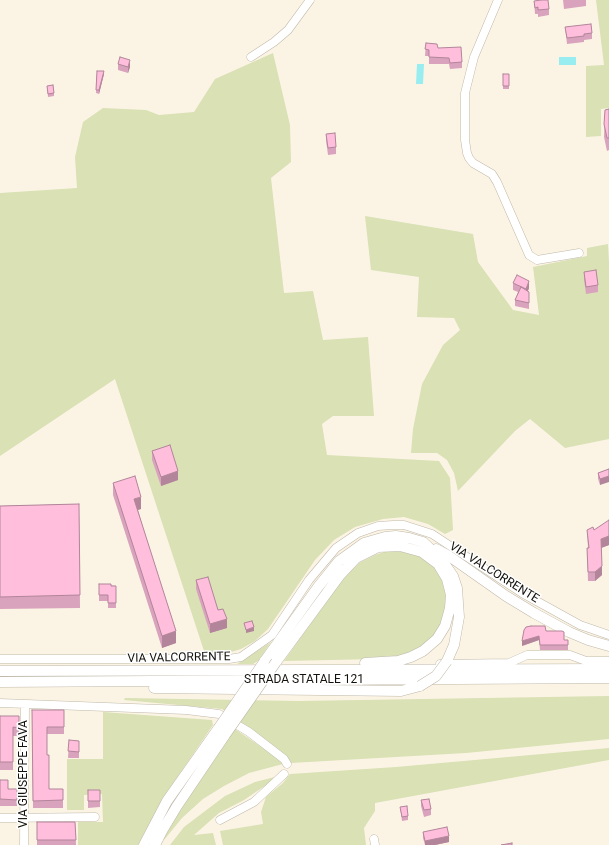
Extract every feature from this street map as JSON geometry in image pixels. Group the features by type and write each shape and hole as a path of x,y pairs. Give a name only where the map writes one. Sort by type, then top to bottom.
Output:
{"main road":[{"path":"155,845 264,662 318,587 339,561 364,543 384,536 409,538 423,542 449,556 506,596 540,616 569,632 588,640 609,646"},
{"path":"20,682 79,687 309,691 401,691 420,686 436,676 447,661 454,645 458,629 459,604 457,588 448,567 423,542"},
{"path":"144,845 167,801 221,732 276,662 340,575 356,558 378,547 400,546 422,552 438,564 447,579 451,595 450,608 445,626 437,639 423,652 398,661 374,663 284,664 252,670"},
{"name":"STRADA STATALE 121","path":"0,671 609,669"},
{"name":"STRADA STATALE 121","path":"0,682 609,678"}],"street":[{"path":"251,57 274,42 288,30 310,0"},
{"path":"498,0 474,57 465,93 465,140 469,158 474,163 492,174 497,182 529,255 537,260 579,253"},
{"name":"VIA VALCORRENTE","path":"0,659 229,659 241,657 272,635 310,580 336,548 358,533 378,526 393,525 404,525 432,534 522,593 580,625 609,635"},
{"path":"429,669 441,664 509,663 527,655 570,655 586,661 609,661"},
{"path":"0,703 186,710 219,714 249,732 284,759 287,764"},
{"name":"VIA GIUSEPPE FAVA","path":"24,845 25,704"},
{"path":"220,820 254,802 284,774"},
{"path":"0,818 95,817"}],"green space":[{"path":"596,0 609,0 609,108 601,109 601,136 586,137 586,66 604,65"},
{"path":"273,53 290,125 291,162 271,178 284,293 313,291 323,340 368,337 374,416 333,416 322,424 327,455 439,461 450,478 453,530 445,534 428,524 404,517 383,519 355,527 334,540 315,560 268,629 255,641 241,649 231,652 205,654 115,379 0,456 0,193 77,188 75,157 83,122 103,108 146,110 159,115 194,112 215,79"},
{"path":"365,216 473,234 478,262 513,310 539,315 533,267 587,256 587,248 608,244 609,439 565,448 530,419 515,431 458,491 454,473 447,460 437,453 411,453 413,429 422,384 443,345 460,330 454,318 417,317 419,277 371,270"},
{"path":"401,550 416,554 436,568 444,581 446,593 444,618 432,638 420,648 412,652 394,657 377,659 284,661 344,577 359,563 375,555 387,551"},
{"path":"271,642 258,661 253,664 237,664"},
{"path":"609,696 609,739 466,753 291,763 280,751 222,709 124,700 125,698 298,701"},
{"path":"103,712 212,720 213,725 172,785 138,845 78,845 78,822 103,822 102,794 84,795 84,810 67,810 67,759 103,759"},
{"path":"235,729 276,757 283,764 249,773 203,799 182,818 162,841 173,820"},
{"path":"609,748 609,760 375,803 375,811 364,828 366,845 223,845 220,831 263,824 261,812 266,797 283,783 290,774 396,767"},
{"path":"275,777 272,781 244,800 219,813 194,835 213,833 216,845 170,845 184,827 225,796 255,782"}],"water":[{"path":"559,57 576,57 576,65 559,65"},
{"path":"417,64 424,64 423,84 416,84"}],"building":[{"path":"548,0 549,9 538,10 538,7 535,8 534,1"},
{"path":"591,24 592,33 584,34 584,36 567,38 565,27"},
{"path":"426,43 437,44 438,48 461,47 462,62 450,63 449,58 429,57 429,50 425,49"},
{"path":"120,57 130,60 128,67 118,64"},
{"path":"97,71 104,71 99,90 96,90"},
{"path":"503,74 509,74 509,86 503,86"},
{"path":"53,85 54,93 48,94 47,86"},
{"path":"609,109 609,138 607,138 604,124 605,110"},
{"path":"335,133 336,147 328,148 326,134"},
{"path":"596,270 598,285 586,287 584,272"},
{"path":"517,275 529,281 526,289 513,283"},
{"path":"521,287 529,292 529,303 515,300"},
{"path":"170,445 178,471 161,477 152,451"},
{"path":"609,469 609,476 600,479 598,473"},
{"path":"135,476 141,497 134,499 176,631 162,636 113,483"},
{"path":"79,504 80,595 0,597 0,506"},
{"path":"609,520 609,536 601,539 602,566 595,572 588,572 587,548 589,548 587,530 593,527 594,530"},
{"path":"208,577 218,610 223,609 227,619 210,624 196,580"},
{"path":"99,584 111,584 111,586 116,586 116,603 108,603 108,595 99,595"},
{"path":"252,621 254,627 246,630 244,623"},
{"path":"545,626 546,631 564,632 564,640 568,640 568,645 540,645 539,636 522,641 524,630 526,627"},
{"path":"32,710 64,710 64,727 47,727 49,789 63,789 63,800 33,801"},
{"path":"0,716 19,716 19,728 13,727 13,762 0,762"},
{"path":"69,740 79,741 79,752 68,751"},
{"path":"0,780 8,780 8,789 17,789 17,800 0,799"},
{"path":"88,790 100,790 100,801 88,801"},
{"path":"429,799 431,809 424,810 421,800"},
{"path":"407,806 408,816 402,817 400,807"},
{"path":"37,822 75,822 76,840 37,840"},
{"path":"447,827 449,836 425,841 423,832"},
{"path":"512,843 512,845 501,845"}]}
